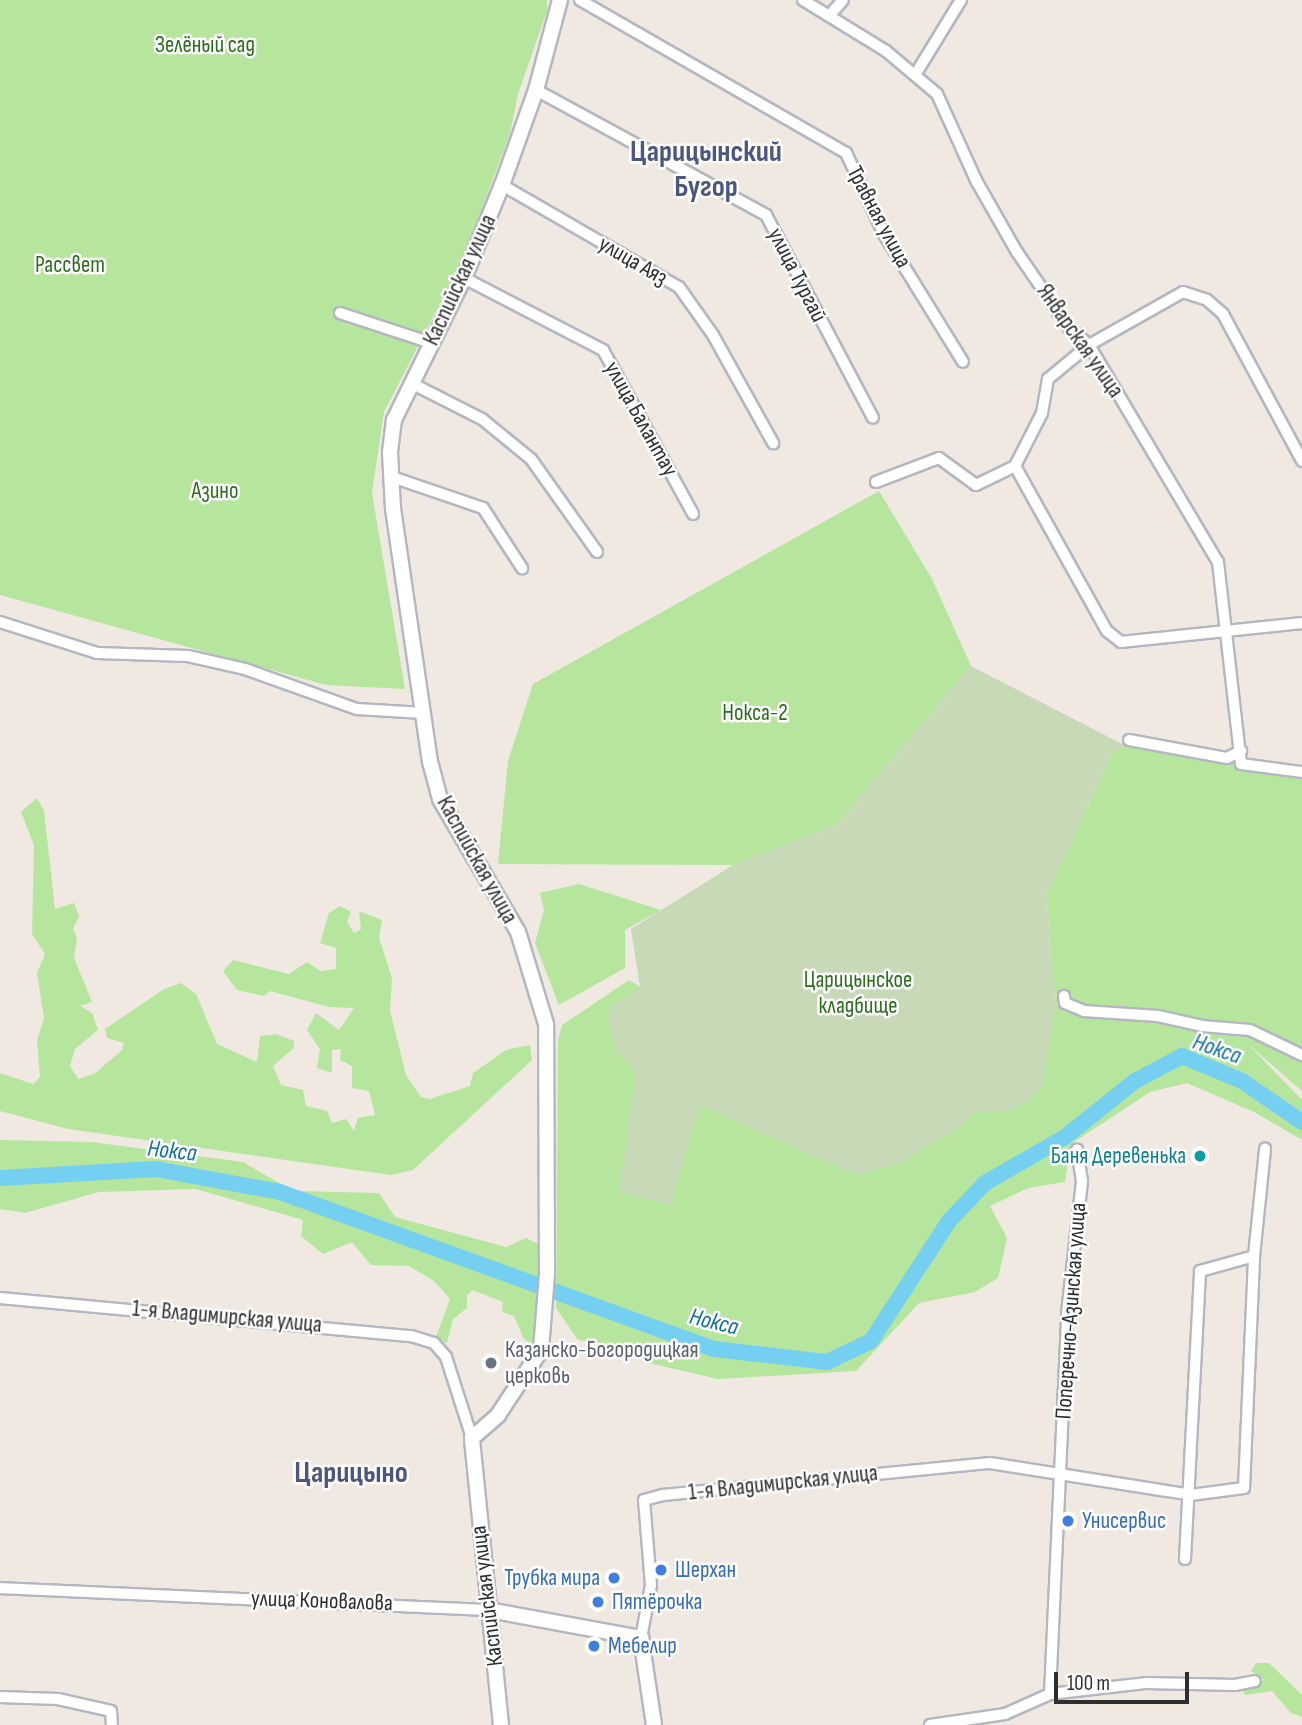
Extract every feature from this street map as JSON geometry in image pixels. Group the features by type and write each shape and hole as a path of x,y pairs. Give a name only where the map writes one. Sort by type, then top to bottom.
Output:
{"street":[{"name":"Каспийская улица","path":"501,1725 472,1438 498,1415 524,1381 541,1350 546,1318 547,1273 545,1024 518,932 440,799 424,713 392,477 394,420 464,278 502,185 536,90 560,0"},
{"name":"Травная улица","path":"580,0 846,153 884,234 962,362"},
{"name":"Январская улица","path":"803,0 886,51 937,93 977,182 1017,252 1069,328 1089,345 1218,562 1241,764 1302,772"},
{"path":"829,16 843,0"},
{"path":"915,75 961,0"},
{"name":"улица Тургай","path":"536,90 766,215 873,418"},
{"name":"улица Аяз","path":"502,185 679,287 713,334 773,443"},
{"name":"улица Балантау","path":"464,278 603,350 693,514"},
{"path":"876,482 939,458 975,485 1015,466 1042,413 1048,379 1089,345 1184,292 1208,300 1223,314 1302,461"},
{"path":"340,313 432,343"},
{"path":"411,383 482,419 531,459 597,552"},
{"path":"1015,466 1107,631 1121,642 1228,634 1302,623"},
{"path":"392,477 483,508 522,568"},
{"path":"0,622 97,653 188,656 245,669 357,709 424,713"},
{"path":"1129,740 1227,758 1241,751"},
{"path":"1064,996 1065,1003 1084,1012 1158,1016 1202,1026 1250,1030 1302,1055"},
{"name":"Поперечно-Азинская улица","path":"1049,1694 1067,1313 1082,1181 1077,1149"},
{"path":"1061,1473 1191,1494 1244,1488 1254,1256 1265,1149"},
{"path":"1185,1559 1191,1494 1200,1271 1254,1256"},
{"name":"1-я Владимирская улица","path":"0,1298 411,1336 434,1343 446,1357 472,1438"},
{"name":"1-я Владимирская улица","path":"642,1638 652,1584 644,1500 813,1478 990,1463 1061,1473"},
{"name":"улица Коновалова","path":"0,1588 488,1610 642,1638"},
{"path":"642,1638 654,1725"},
{"path":"930,1725 1004,1714 1049,1694 1147,1682 1235,1685 1255,1681"},
{"path":"0,1697 58,1699 111,1711 111,1725"}],"green space":[{"name":"Азино","path":"0,0 547,0 547,11 518,94 510,133 464,257 384,412 372,493 405,689 326,685 0,595"},
{"name":"Нокса-2","path":"879,491 932,579 971,666 836,825 733,865 498,864 508,761 533,684"},
{"name":"Царицынское кладбище","path":"971,666 1126,746 1114,751 1046,896 1056,1007 1042,1087 1027,1102 1008,1111 973,1113 962,1126 898,1164 857,1175 700,1105 671,1205 619,1192 636,1074 615,1046 608,1023 609,1009 640,987 631,929 733,865 836,825"},
{"path":"1126,746 1302,771 1302,1091 1248,1044 1302,1100 1302,1140 1254,1112 1187,1083 1150,1092 1071,1144 1065,1182 1028,1188 990,1206 1007,1238 998,1278 975,1292 919,1303 856,1371 718,1379 649,1363 635,1348 578,1340 556,1308 558,1041 562,1025 629,980 640,987 1056,1007 1046,896 1114,751","holes":["1092,1013 1233,1031 1240,1037"]},
{"path":"37,798 44,811 55,909 74,903 79,916 73,929 77,938 74,958 92,1002 80,1006 92,1013 98,1030 75,1049 70,1066 78,1079 94,1074 122,1050 124,1043 107,1038 105,1029 164,989 181,983 196,994 217,1044 257,1062 260,1036 276,1034 294,1041 294,1048 273,1066 281,1085 303,1090 306,1106 327,1111 332,1123 346,1119 354,1131 358,1118 375,1115 369,1091 352,1088 352,1066 340,1060 341,1049 332,1050 332,1073 317,1068 320,1049 307,1030 316,1013 339,1030 354,1008 329,1007 270,991 264,996 237,990 223,971 233,960 289,974 307,962 320,971 336,969 336,948 320,943 329,913 340,906 351,912 347,922 354,933 361,929 359,911 382,920 379,938 392,978 390,1011 406,1075 421,1097 430,1099 470,1086 473,1073 506,1050 530,1045 532,1060 413,1170 391,1175 68,1129 0,1111 0,1073 33,1084 40,1077 37,1041 44,1018 37,973 45,954 32,934 34,845 21,812"},
{"path":"579,884 661,910 625,930 625,968 559,1005 535,943 544,910 540,893"},
{"path":"0,1140 91,1142 243,1162 293,1191 379,1193 395,1217 506,1247 526,1238 538,1244 538,1329 531,1343 524,1339 514,1316 502,1312 503,1302 473,1290 467,1295 467,1308 453,1319 447,1343 436,1337 450,1299 433,1280 409,1266 371,1265 352,1242 323,1254 301,1236 303,1220 196,1189 99,1192 25,1213 0,1209"},
{"path":"1256,1663 1269,1663 1302,1695 1302,1717 1291,1713 1272,1691 1245,1695 1242,1687 1264,1680 1251,1671"}],"waterway":[{"name":"Нокса","path":"0,1178 156,1169 280,1192 714,1349 827,1362 871,1341 949,1221 985,1183 1065,1137 1135,1081 1182,1056 1242,1081 1302,1122"}],"place":[{"name":"Баня Деревенька","path":"1200,1156"},
{"name":"Казанско-Богородицкая церковь","path":"491,1363"},
{"name":"Унисервис","path":"1068,1521"},
{"name":"Шерхан","path":"661,1570"},
{"name":"Трубка мира","path":"614,1578"},
{"name":"Пятёрочка","path":"598,1602"},
{"name":"Мебелир","path":"594,1646"}],"district":[{"name":"Царицынский Бугор","path":"706,169"},
{"name":"Царицыно","path":"351,1473"}],"park label":[{"name":"Зелёный сад","path":"205,45"},
{"name":"Рассвет","path":"70,265"}]}
